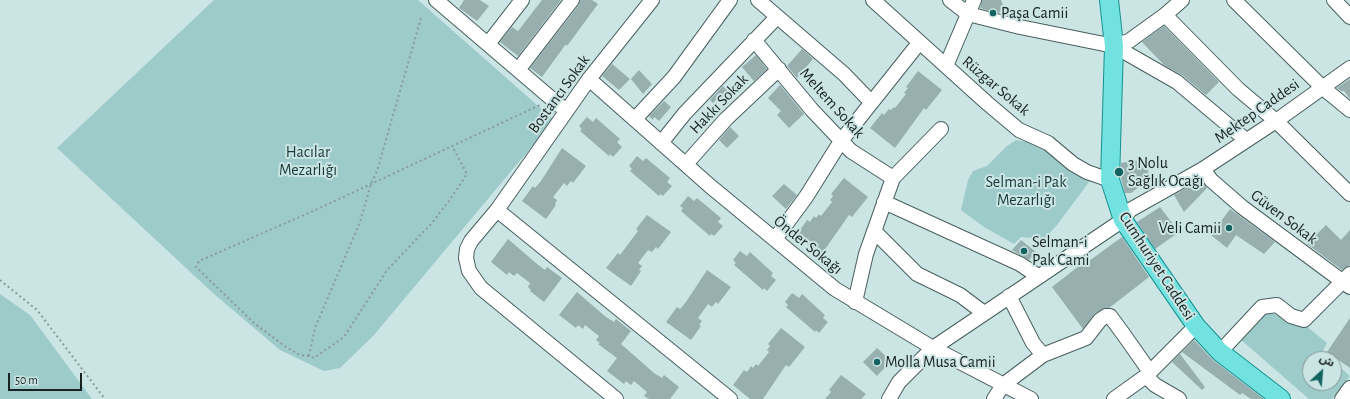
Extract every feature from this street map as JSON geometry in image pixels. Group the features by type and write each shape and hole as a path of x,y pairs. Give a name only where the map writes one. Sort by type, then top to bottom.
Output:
{"main road":[{"name":"Cumhuriyet Caddesi","path":"1109,0 1114,46 1110,180 1123,220 1196,326 1220,352 1281,399"}],"street":[{"path":"488,44 522,0"},
{"path":"518,70 572,0"},
{"name":"Bostancı Sokak","path":"616,399 481,288 469,272 466,258 467,249 497,210 566,111 652,0"},
{"path":"635,119 674,76 730,0"},
{"path":"758,0 844,74 871,102"},
{"name":"Rüzgar Sokak","path":"873,0 919,43 1019,130 1048,143 1073,164 1087,172 1110,180"},
{"path":"950,0 968,14 1020,27 1114,46 1177,82 1246,140"},
{"path":"946,66 974,0"},
{"path":"1114,46 1129,41 1165,15 1182,0"},
{"path":"1234,0 1322,87 1350,110"},
{"path":"1334,0 1350,17"},
{"path":"445,3 488,44 566,111"},
{"path":"1165,15 1238,89 1276,121 1350,194"},
{"path":"661,143 685,113 777,17"},
{"name":"Meltem Sokak","path":"754,40 812,110 851,151 893,178"},
{"path":"775,239 806,197 841,141 919,43"},
{"name":"Mektep Caddesi","path":"889,399 899,382 933,348 1123,220 1130,210 1203,169 1276,121 1350,68"},
{"name":"Hakkı Sokak","path":"686,164 726,119 779,69"},
{"name":"Önder Sokağı","path":"590,79 710,186 835,289 933,348 1031,399"},
{"path":"855,302 866,254 893,178 941,129"},
{"name":"Güven Sokak","path":"1203,169 1211,180 1242,207 1348,281"},
{"path":"884,202 1020,264 1038,276"},
{"path":"497,210 730,399"},
{"path":"874,231 917,274 960,295 984,313"},
{"path":"1220,352 1262,307 1277,305 1291,316 1304,320 1348,281"},
{"path":"1009,296 1033,343 1043,355"},
{"path":"994,399 1003,385 1043,355 1086,338 1100,320 1106,316 1110,316 1155,385 1180,399"},
{"path":"1114,399 1148,374 1196,326"},
{"path":"1342,399 1350,388"}],"path":[{"path":"309,356 315,328 360,222 371,184 377,171 420,18"},
{"path":"452,146 467,174 449,201 430,224 387,270 344,337 314,358 300,355 291,350 254,323 196,267 199,261 371,184 552,99"},
{"path":"0,280 37,310 105,399"}],"green space":[{"name":"Hacılar Mezarlığı","path":"214,0 418,0 554,120 374,335 340,368 324,371 280,350 214,294 57,148"},
{"name":"Selman-i Pak Mezarlığı","path":"1016,140 1044,145 1092,178 1057,225 1044,239 1021,237 1014,244 984,227 961,210 968,180 973,171 987,166 1007,146"},
{"path":"0,294 30,315 92,399 0,399"},
{"path":"1267,312 1300,321 1327,343 1323,351 1302,351 1302,391 1338,391 1332,399 1309,399 1240,339"},
{"path":"1342,369 1350,376 1342,386"}],"building":[{"path":"464,0 480,0 489,6 477,21 459,8"},
{"path":"542,0 561,0 518,56 500,42 512,27 518,31"},
{"path":"580,0 592,0 598,4 542,77 530,68 579,5"},
{"name":"Paşa Camii","path":"982,0 1001,0 1003,5 999,13 980,8"},
{"path":"1164,26 1219,82 1206,95 1182,75 1164,65 1142,42"},
{"path":"802,49 813,59 797,78 787,66"},
{"path":"756,55 767,69 754,81 742,67"},
{"path":"612,64 630,79 619,90 602,76"},
{"path":"639,70 652,84 643,94 631,79"},
{"path":"918,71 942,90 926,110 924,108 895,148 870,128 882,113 884,115 889,109 891,110 894,107 895,108 906,94 904,93 908,88 906,87"},
{"path":"1350,79 1350,99 1344,91 1337,88"},
{"path":"780,85 804,114 789,128 777,115 781,111 768,98"},
{"path":"723,86 731,95 724,103 718,98 713,103 710,100"},
{"path":"664,101 671,107 659,121 654,117 653,120 649,116"},
{"path":"587,117 593,122 596,118 620,139 617,142 622,147 613,157 610,154 609,156 580,131 582,129 579,126"},
{"path":"730,127 739,136 727,148 719,140"},
{"path":"562,148 586,166 573,183 571,181 567,186 564,183 553,197 557,200 556,205 546,219 522,201 533,186 535,188 541,181"},
{"path":"637,156 643,161 646,158 670,178 667,182 672,186 663,196 660,194 659,196 630,171 632,169 629,166"},
{"path":"1145,159 1150,179 1131,193 1125,193 1121,178 1121,163"},
{"path":"844,178 868,197 852,217 849,215 821,255 796,236 807,220 810,222 814,216 816,218 819,214 821,216 832,202 830,200 833,196 831,194"},
{"path":"1201,180 1207,188 1184,212 1174,195"},
{"path":"784,184 797,195 786,209 772,196"},
{"path":"688,196 694,201 697,198 721,218 718,222 723,226 714,236 711,234 710,236 681,211 683,208 680,206"},
{"path":"1160,207 1179,232 1155,249 1137,222"},
{"path":"1230,209 1275,242 1264,254 1236,235 1227,248 1211,235"},
{"path":"647,215 671,232 658,249 656,247 652,252 648,250 638,263 642,266 639,270 641,271 631,286 606,268 618,253 620,255 638,231 636,229"},
{"path":"1326,225 1341,240 1350,230 1350,265 1342,270 1307,244"},
{"path":"1122,237 1149,277 1109,308 1102,309 1095,313 1083,329 1052,287 1084,262 1085,264"},
{"path":"508,239 545,270 547,267 562,278 544,302 530,291 531,290 528,287 530,283 517,273 514,276 509,272 507,275 491,262"},
{"name":"Selman-i Pak Cami","path":"1021,240 1036,252 1029,260 1012,250"},
{"path":"740,251 747,256 750,252 773,273 771,276 776,280 767,291 764,288 763,290 734,265 736,263 733,260"},
{"path":"707,270 731,287 718,304 716,302 712,307 708,304 698,318 702,321 699,325 701,326 691,340 666,322 677,307 680,309 686,302"},
{"path":"577,292 606,317 614,322 616,319 631,331 621,344 654,373 662,378 664,375 679,387 670,399 649,399 644,396 647,392 634,381 631,385 626,381 624,384 607,371 617,358 598,344 600,343 596,340 599,336 585,325 583,329 578,325 576,328 559,315"},
{"path":"792,293 799,298 802,294 825,315 823,318 828,322 819,333 816,330 815,332 786,307 788,305 785,302"},
{"path":"1350,318 1350,368 1342,362 1342,351 1328,351"},
{"path":"781,328 805,347 789,367 786,365 763,399 750,399 733,385 744,370 747,372 751,366 753,368 756,364 758,366 769,352 767,350 770,346 768,344"},
{"path":"1194,340 1213,360 1264,399 1251,399 1242,393 1240,395 1182,352"},
{"name":"Molla Musa Camii","path":"877,348 891,361 877,376 863,362"},
{"path":"1180,354 1205,387 1202,390 1172,362"},
{"path":"841,375 866,394 861,399 825,399 831,392 829,390"}],"place":[{"name":"Paşa Camii","path":"993,13"},
{"name":"3 Nolu Sağlık Ocağı","path":"1119,172"},
{"name":"Veli Camii","path":"1229,228"},
{"name":"Selman-i Pak Cami","path":"1024,251"},
{"name":"Molla Musa Camii","path":"877,362"}]}
